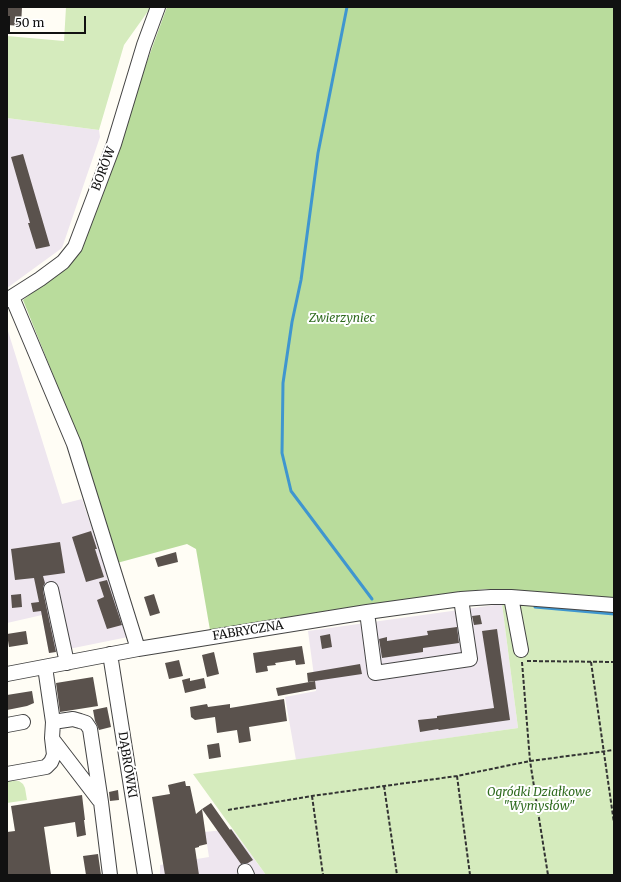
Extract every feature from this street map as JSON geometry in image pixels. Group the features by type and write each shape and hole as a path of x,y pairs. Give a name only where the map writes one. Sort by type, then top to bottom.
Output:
{"street":[{"name":"BORÓW","path":"10,298 63,262 75,247 114,144 144,44 158,7"},
{"path":"10,298 74,444 138,649"},
{"path":"51,589 67,663"},
{"path":"511,597 521,650"},
{"name":"FABRYCZNA","path":"7,674 138,649 367,612 462,599 511,597 614,605"},
{"path":"367,612 375,673 470,659 462,599"},
{"name":"DĄBRÓWKI","path":"110,654 145,875"},
{"path":"7,774 46,768 54,755 52,722 44,667"},
{"path":"52,722 80,720 86,723 90,729 110,875"},
{"path":"7,725 23,722"},
{"path":"52,738 101,802"}],"path":[{"path":"548,875 530,761 522,660 614,662"},
{"path":"591,662 614,823"},
{"path":"228,810 312,796 457,776 530,761 614,750"},
{"path":"457,776 470,875"},
{"path":"384,786 397,875"},
{"path":"312,796 323,875"}],"shaded area":[{"path":"7,118 99,130 100,137 62,248 7,288"},
{"path":"7,328 62,504 82,499 128,637 49,653 42,615 7,623"},
{"path":"502,604 518,728 296,760 285,697 316,691 308,631"},
{"path":"232,829 266,875 160,875 160,865 209,857 205,832"}],"green space":[{"path":"66,7 151,7 124,45 99,130 7,118 7,36 64,41"},
{"name":"Zwierzyniec","path":"167,7 614,7 614,614 511,597 506,589 485,589 338,609 210,630 196,549 187,544 117,563 80,442 23,300 75,259"},
{"name":"Ogródki Działkowe \"Wymysłów\"","path":"511,597 614,614 614,875 266,875 193,774 518,728 502,604"},
{"path":"12,778 13,781 19,781 23,784 27,800 7,803 7,779"}],"building":[{"path":"8,7 22,7 21,26 7,25"},
{"path":"23,154 50,246 36,249 11,157"},
{"path":"91,531 104,577 86,582 72,537"},
{"path":"60,542 65,573 43,576 45,583 43,591 56,652 49,653 41,611 33,612 31,603 39,602 34,578 15,580 11,549"},
{"path":"176,552 178,562 158,567 155,558"},
{"path":"107,580 122,625 107,629 97,600 104,597 99,582"},
{"path":"21,594 22,607 12,608 11,595"},
{"path":"154,594 160,613 150,616 144,597"},
{"path":"480,615 482,624 474,625 472,616"},
{"path":"457,627 459,643 423,648 423,652 382,658 379,639 387,637 387,641 428,635 427,631"},
{"path":"497,629 510,720 420,732 418,720 494,708 482,631"},
{"path":"26,631 28,644 9,647 7,634"},
{"path":"330,634 332,647 322,649 320,636"},
{"path":"302,646 305,664 296,665 295,660 275,663 276,665 267,666 268,671 256,673 253,653"},
{"path":"214,652 219,674 207,677 202,655"},
{"path":"179,660 183,676 169,679 165,663"},
{"path":"360,664 362,674 308,682 307,673"},
{"path":"93,677 98,706 60,712 56,683"},
{"path":"190,678 190,681 204,678 206,688 185,693 182,680"},
{"path":"315,681 316,689 278,696 276,688"},
{"path":"32,691 34,703 7,710 7,695"},
{"path":"284,699 287,721 249,727 251,741 239,743 237,730 217,733 215,717 195,720 191,717 190,707 207,704 208,707 230,704 230,708"},
{"path":"107,707 111,727 99,730 95,721 93,710"},
{"path":"219,743 221,757 209,759 207,745"},
{"path":"185,781 186,786 190,786 196,814 202,809 207,844 195,848 199,875 165,875 152,797 170,794 168,785"},
{"path":"118,790 119,800 110,801 109,792"},
{"path":"82,795 86,835 77,837 75,822 44,827 51,875 7,875 7,832 15,831 11,806"},
{"path":"211,803 253,860 248,863 241,864 202,809"},
{"path":"98,854 101,875 86,875 83,856"}],"waterway":[{"path":"347,7 318,153 301,280 292,322 283,383 282,453 291,491 372,599"},
{"path":"535,607 614,614"}]}
